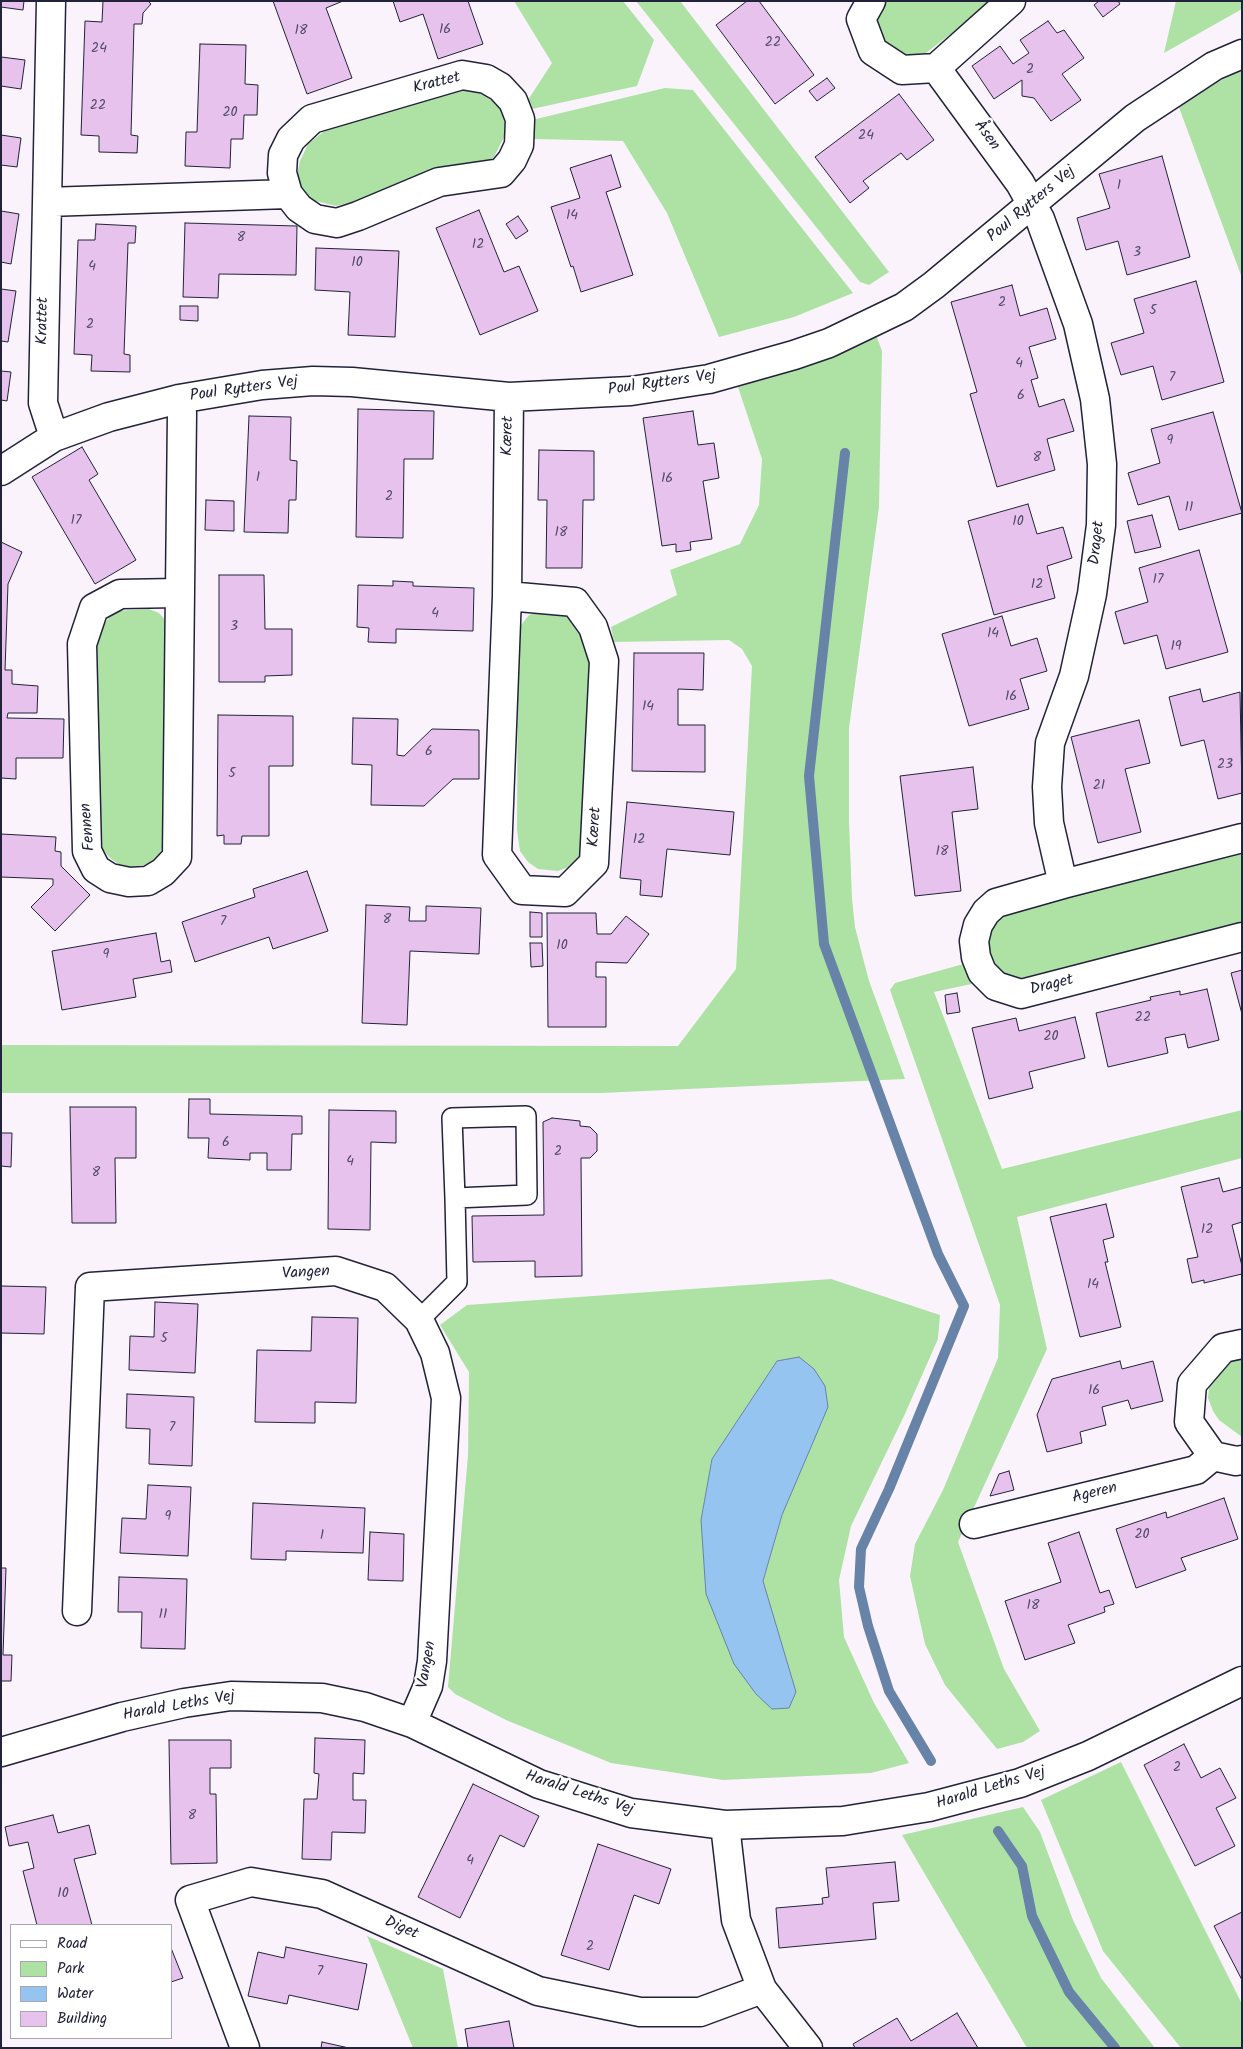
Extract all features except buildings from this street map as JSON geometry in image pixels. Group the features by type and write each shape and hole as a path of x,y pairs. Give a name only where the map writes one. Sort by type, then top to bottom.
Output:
{"street":[{"name":"Krattet","path":"51,1 43,403 54,437"},
{"path":"871,1 861,19 873,51 902,70 936,68 1012,1"},
{"name":"Poul Rytters Vej","path":"1,471 54,437 109,417 179,399 262,384 313,381 352,382 509,397 631,391 669,386 740,371 794,356 829,343 904,306 934,285 1033,205 1135,118 1214,66 1242,54"},
{"name":"Åsen","path":"936,68 1020,182 1033,205"},
{"name":"Krattet","path":"462,75 486,79 500,87 513,101 520,119 519,145 512,160 500,173 440,182 337,223 315,219 299,208 288,194 282,173 283,155 291,139 312,120 462,75"},
{"path":"47,202 288,194"},
{"name":"Draget","path":"1033,205 1040,219 1078,324 1095,399 1102,464 1101,525 1092,594 1074,676 1050,743 1046,788 1049,824 1063,884"},
{"name":"Kæret","path":"507,596 575,602 593,627 604,661 594,864 565,892 522,890 497,855 507,596 509,397"},
{"name":"Fennen","path":"178,593 120,594 94,608 82,644 87,851 96,870 110,878 128,882 148,881 163,872 177,857 178,593 182,413 179,399"},
{"name":"Draget","path":"1242,838 996,903 986,912 978,925 974,941 976,957 982,972 996,986 1021,994 1242,938"},
{"name":"Vangen","path":"77,1612 90,1287 336,1272 385,1287 419,1320 435,1354 446,1398 432,1661 428,1686 412,1723"},
{"path":"1242,1344 1223,1348 1192,1384 1189,1422 1213,1456 1236,1461 1242,1460"},
{"name":"Ageren","path":"974,1524 1196,1470 1213,1456"},
{"name":"Harald Leths Vej","path":"1,1752 122,1717 184,1703 231,1696 322,1698 365,1707 412,1723 539,1784 631,1813 725,1824 843,1821 929,1807 1020,1783 1088,1756 1242,1681"},
{"path":"725,1824 736,1920 762,1989 808,2048"},
{"name":"Diget","path":"245,2048 190,1900 251,1882 322,1894 538,1991 547,1993 640,2012 700,2012 762,1989"}],"lane":[{"path":"419,1320 458,1282 452,1118 526,1116 527,1195 455,1198"}],"green space":[{"path":"514,1 623,1 654,40 637,86 532,109 528,100 552,63"},
{"path":"636,1 680,1 889,272 869,285 860,282"},
{"path":"881,1 994,1 922,56 910,60 888,52 873,30"},
{"path":"1176,1 1242,1 1242,9 1164,53"},
{"path":"1242,70 1242,278 1177,102"},
{"path":"448,88 471,88 499,105 505,122 504,137 494,157 478,166 434,172 359,200 336,206 312,200 301,189 297,175 300,161 308,144 327,129"},
{"path":"665,88 693,90 853,293 794,317 719,337 667,213 623,141 534,139 532,120"},
{"path":"875,332 882,351 879,507 849,728 849,821 852,899 855,927 869,981 905,1079 601,1093 1,1093 1,1045 678,1046 736,969 752,666 742,649 729,640 614,642 611,627 677,595 670,570 740,544 759,505 762,459 738,387"},
{"path":"149,609 159,613 166,621 167,831 160,856 148,864 133,867 118,864 109,857 101,847 97,837 97,642 100,630 114,611"},
{"path":"542,611 557,611 572,616 590,641 587,843 581,859 571,866 558,871 538,869 528,862 520,851 517,830 518,629 529,615"},
{"path":"1242,849 1242,925 1030,977 1011,979 998,970 990,959 985,945 994,915"},
{"path":"967,963 976,983 934,992 1002,1169 1242,1110 1242,1158 1017,1217 1047,1349 958,1542 1004,1669 1040,1731 1023,1742 997,1749 945,1685 925,1644 910,1576 915,1544 943,1490 998,1358 1000,1305 890,990 895,983"},
{"path":"831,1279 940,1315 938,1339 904,1416 851,1526 839,1580 844,1637 874,1703 909,1763 871,1773 723,1780 611,1763 506,1720 455,1694 448,1687 468,1455 469,1372 440,1325 467,1305","holes":["777,1361 782,1515 763,1581 701,1520 712,1459"]},
{"path":"1242,1349 1242,1437 1219,1420 1208,1398 1210,1379"},
{"path":"1121,1762 1242,2004 1242,2048 1181,2048 1103,1951 1041,1800"},
{"path":"1023,1807 1040,1832 1073,1920 1101,1978 1155,2048 1027,2048 902,1835"},
{"path":"367,1936 443,1969 458,2048 413,2048"}],"water":[{"path":"799,1357 814,1369 825,1386 828,1407 782,1515 763,1581 796,1692 789,1708 772,1709 756,1694 734,1664 706,1594 701,1520 712,1459 777,1361"}],"waterway":[{"path":"845,453 809,776 824,944 938,1254 964,1306 889,1489 861,1549 859,1587 868,1626 889,1691 931,1761"},
{"path":"998,1831 1022,1866 1032,1916 1069,1992 1115,2048"}]}
